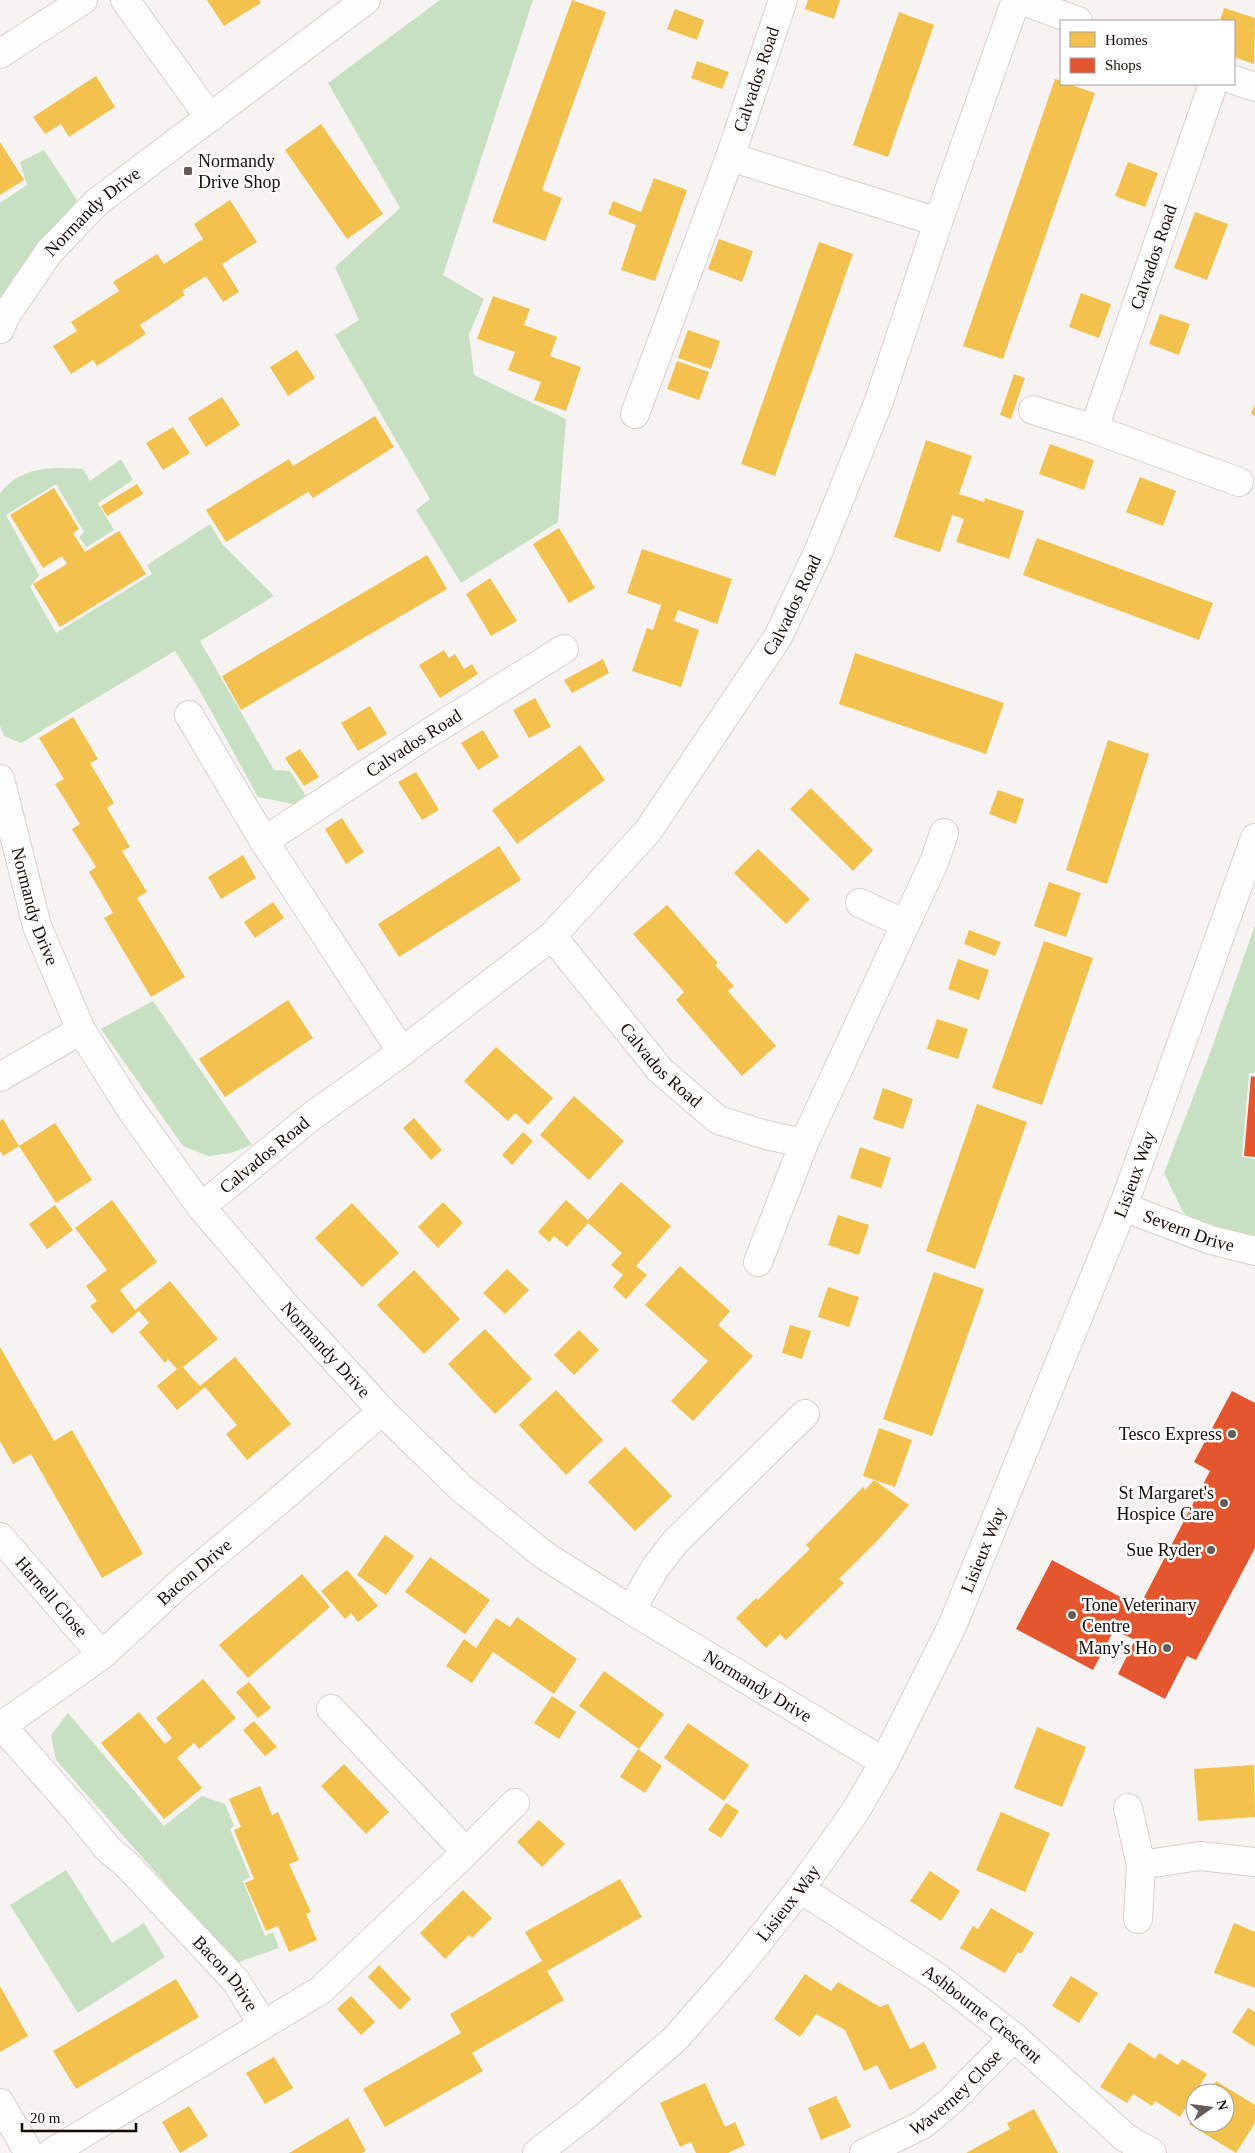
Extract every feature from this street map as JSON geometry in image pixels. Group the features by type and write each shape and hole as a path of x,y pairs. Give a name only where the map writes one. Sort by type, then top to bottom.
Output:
{"street":[{"path":"0,54 83,0"},
{"path":"125,0 210,118"},
{"name":"Calvados Road","path":"635,414 730,157 783,0"},
{"name":"Calvados Road","path":"201,1207 312,1116 402,1052 552,936 648,831 778,637 819,550 879,401 938,222 1016,0"},
{"path":"1022,0 1075,20"},
{"name":"Normandy Drive","path":"0,328 6,315 48,252 97,202 363,1"},
{"path":"1235,80 1255,87"},
{"name":"Calvados Road","path":"1094,429 1213,85"},
{"path":"730,157 938,222"},
{"path":"1033,410 1094,429 1239,482"},
{"name":"Calvados Road","path":"264,841 429,733 564,648"},
{"path":"189,715 264,841 402,1052"},
{"name":"Normandy Drive","path":"0,778 37,926 81,1030 132,1111 201,1207 284,1304 382,1411 461,1488 544,1555 631,1610 884,1762"},
{"path":"758,1262 804,1143 935,860 944,833"},
{"name":"Lisieux Way","path":"537,2153 590,2112 675,2039 739,1966 800,1889 855,1812 884,1762 953,1624 1123,1208 1255,838"},
{"path":"860,902 905,924"},
{"name":"Calvados Road","path":"552,936 660,1070 718,1120 766,1136 804,1143"},
{"path":"0,1077 81,1030"},
{"name":"Severn Drive","path":"1123,1208 1211,1240 1255,1251"},
{"name":"Bacon Drive","path":"263,2025 236,1981 128,1865 109,1850 71,1803 1,1727 102,1656 179,1584 288,1494 382,1411"},
{"path":"631,1610 655,1568 676,1541 805,1414"},
{"name":"Harnell Close","path":"0,1538 102,1656"},
{"path":"331,1709 466,1852"},
{"name":"Bacon Drive","path":"51,2153 321,1990 466,1852 514,1803"},
{"path":"1128,1808 1140,1865 1138,1919"},
{"path":"1140,1865 1200,1856 1255,1862"},
{"name":"Ashbourne Crescent","path":"800,1889 936,1977 1014,2037 1126,2138 1152,2153"},
{"name":"Waverney Close","path":"864,2153 922,2125 959,2093 1014,2037"},
{"path":"0,2103 29,2153"}],"green space":[{"path":"440,0 533,0 443,275 484,299 469,334 474,375 566,419 558,522 461,583 416,510 430,499 335,335 359,320 335,267 400,208 328,83"},
{"path":"44,150 77,200 0,326 0,203 27,185 20,162"},
{"path":"121,459 133,480 98,503 114,530 87,547 79,537 84,532 56,484 6,515 39,575 30,587 56,633 152,574 147,565 210,524 223,545 274,596 200,641 274,770 290,771 306,796 298,805 258,797 200,691 175,651 21,743 4,736 0,726 0,494 17,478 37,470 83,469 90,481"},
{"path":"1255,925 1255,1073 1249,1073 1242,1157 1255,1159 1255,1239 1193,1221 1183,1212 1164,1173 1213,1045"},
{"path":"153,1001 252,1145 231,1153 208,1156 183,1146 101,1029"},
{"path":"68,1713 164,1826 202,1796 225,1804 234,1826 230,1829 250,1877 243,1881 265,1936 273,1932 279,1948 236,1963 56,1760 51,1735"},
{"path":"66,1870 112,1943 144,1923 165,1957 78,2013 10,1905"}],"building: Homes":[{"path":"207,0 259,0 261,3 224,26"},
{"path":"572,0 606,12 542,190 562,198 545,241 492,222"},
{"path":"808,0 840,0 834,19 805,9"},
{"path":"1224,8 1255,18 1254,64 1235,57 1235,20 1220,20"},
{"path":"675,9 704,20 697,40 667,29"},
{"path":"899,12 934,25 888,157 853,145"},
{"path":"697,61 729,72 722,89 691,78"},
{"path":"96,76 115,107 69,137 61,124 45,134 33,117"},
{"path":"1055,79 1060,81 1060,85 1071,85 1095,93 1003,359 963,346"},
{"path":"321,124 383,214 347,239 285,150"},
{"path":"0,142 24,180 0,195"},
{"path":"1128,162 1158,173 1145,207 1115,196"},
{"path":"654,178 687,190 655,281 621,270 636,225 608,214 613,201 641,212"},
{"path":"230,200 257,242 222,264 239,292 223,302 206,276 182,291 185,295 140,325 146,334 97,366 93,360 71,374 53,346 77,331 71,322 119,291 113,282 157,254 164,264 203,239 194,224"},
{"path":"1195,212 1228,224 1207,280 1174,268"},
{"path":"719,239 753,251 742,282 708,269"},
{"path":"819,242 853,254 775,476 741,464"},
{"path":"1081,293 1111,304 1099,338 1069,327"},
{"path":"493,296 530,309 524,325 557,337 550,356 581,367 566,411 534,400 541,382 508,370 515,352 477,339"},
{"path":"1160,314 1190,324 1179,355 1149,344"},
{"path":"688,330 720,341 711,369 678,358"},
{"path":"297,350 315,378 288,396 270,367"},
{"path":"677,361 709,372 699,400 667,389"},
{"path":"1014,374 1025,378 1011,419 1000,415"},
{"path":"222,397 240,425 206,447 188,418"},
{"path":"1255,404 1255,416 1251,414"},
{"path":"375,416 394,447 313,498 308,492 226,542 206,510 289,459 293,466"},
{"path":"173,427 190,453 163,470 146,443"},
{"path":"926,440 972,456 959,494 984,502 985,498 1024,511 1009,559 956,542 964,519 952,515 940,552 894,537"},
{"path":"1050,444 1094,460 1084,490 1039,474"},
{"path":"1140,477 1176,491 1163,526 1126,512"},
{"path":"137,484 143,494 107,516 101,506"},
{"path":"54,488 79,529 73,533 85,552 119,531 146,574 60,627 33,584 67,564 62,556 43,568 10,515"},
{"path":"559,528 595,588 569,603 533,544"},
{"path":"1037,538 1213,603 1199,640 1023,575"},
{"path":"642,549 732,579 717,624 678,610 674,621 699,630 681,687 632,671 647,628 653,630 661,605 627,593"},
{"path":"427,555 447,589 241,710 222,676"},
{"path":"490,578 517,621 491,636 466,594"},
{"path":"444,650 449,658 455,654 464,669 472,664 478,674 440,698 419,665"},
{"path":"855,653 1004,703 986,754 839,704"},
{"path":"603,659 609,673 572,693 564,680"},
{"path":"535,698 551,727 529,738 513,710"},
{"path":"370,706 387,734 358,751 341,723"},
{"path":"73,717 98,759 90,763 114,803 107,808 130,847 122,851 147,892 137,898 185,977 151,997 104,918 113,913 89,872 96,867 72,829 80,824 55,784 64,779 39,738"},
{"path":"483,730 499,757 478,770 461,743"},
{"path":"1108,740 1149,754 1107,884 1066,870"},
{"path":"580,745 605,780 517,844 492,810"},
{"path":"300,749 319,777 304,786 285,758"},
{"path":"416,772 439,810 422,820 398,782"},
{"path":"811,788 873,850 853,871 790,809"},
{"path":"998,790 1024,799 1016,824 989,814"},
{"path":"342,818 364,852 346,864 325,829"},
{"path":"499,846 521,880 399,957 378,924"},
{"path":"758,849 810,899 786,924 734,873"},
{"path":"243,855 256,878 221,899 208,877"},
{"path":"1049,882 1081,893 1066,937 1034,926"},
{"path":"273,902 284,918 255,938 244,922"},
{"path":"667,905 718,963 715,965 734,986 728,991 776,1046 742,1076 676,1000 684,992 633,934"},
{"path":"969,930 1001,942 995,956 964,944"},
{"path":"1044,941 1093,958 1042,1105 992,1088"},
{"path":"958,959 989,970 979,1000 948,989"},
{"path":"288,1000 313,1038 225,1097 199,1059"},
{"path":"937,1019 968,1029 958,1059 927,1049"},
{"path":"496,1047 553,1098 528,1125 515,1113 508,1121 464,1081"},
{"path":"883,1088 913,1099 903,1129 873,1119"},
{"path":"574,1096 624,1141 589,1180 540,1135"},
{"path":"977,1104 1027,1122 975,1269 926,1251"},
{"path":"414,1118 442,1150 431,1160 403,1128"},
{"path":"3,1119 19,1146 3,1156 0,1151 0,1121"},
{"path":"55,1123 92,1180 56,1203 19,1146"},
{"path":"523,1132 533,1141 512,1165 502,1155"},
{"path":"860,1147 891,1158 881,1188 850,1178"},
{"path":"621,1182 671,1226 636,1266 647,1275 626,1299 613,1287 623,1275 611,1265 622,1253 588,1223 567,1247 554,1236 549,1242 538,1232 566,1200 588,1220"},
{"path":"112,1200 157,1262 120,1290 135,1310 170,1281 218,1339 183,1367 192,1378 200,1386 235,1357 291,1424 247,1460 226,1434 237,1425 205,1387 177,1410 157,1386 177,1369 168,1359 165,1363 139,1332 149,1323 139,1311 112,1334 90,1306 97,1301 86,1286 107,1270 75,1228"},
{"path":"443,1202 463,1223 438,1248 418,1227"},
{"path":"352,1203 399,1253 362,1287 315,1238"},
{"path":"55,1205 73,1230 47,1249 29,1224"},
{"path":"838,1215 869,1225 859,1255 828,1245"},
{"path":"680,1266 730,1311 718,1325 753,1356 693,1421 671,1401 708,1361 645,1305"},
{"path":"507,1269 529,1290 505,1314 483,1293"},
{"path":"414,1270 460,1319 424,1354 377,1305"},
{"path":"934,1272 984,1289 932,1436 883,1419"},
{"path":"828,1287 859,1297 849,1327 818,1317"},
{"path":"790,1325 811,1331 802,1359 782,1353"},
{"path":"485,1329 532,1379 495,1414 448,1364"},
{"path":"579,1330 599,1350 574,1375 554,1355"},
{"path":"0,1347 54,1441 72,1430 143,1554 102,1578 31,1454 13,1464 0,1441"},
{"path":"556,1390 603,1440 566,1475 519,1425"},
{"path":"879,1428 912,1440 895,1487 863,1476"},
{"path":"625,1447 672,1496 635,1531 588,1482"},
{"path":"874,1480 909,1505 880,1538 839,1579 844,1583 786,1640 780,1634 766,1648 736,1618 756,1598 758,1600 810,1549 806,1545 863,1487 865,1490"},
{"path":"385,1535 414,1556 386,1595 357,1575"},
{"path":"430,1557 490,1600 465,1634 405,1592"},
{"path":"347,1570 378,1606 358,1622 351,1613 345,1619 321,1591"},
{"path":"302,1574 330,1607 248,1678 219,1645"},
{"path":"517,1617 577,1659 554,1694 493,1652 472,1683 446,1666 464,1639 476,1648 496,1618 510,1627"},
{"path":"604,1671 664,1714 639,1749 579,1706"},
{"path":"203,1679 236,1718 199,1749 194,1743 177,1758 202,1788 164,1819 101,1743 139,1712 165,1744 172,1738 156,1718"},
{"path":"249,1682 271,1708 258,1718 236,1692"},
{"path":"552,1696 576,1712 559,1739 534,1723"},
{"path":"254,1721 277,1747 265,1756 243,1730"},
{"path":"688,1723 749,1765 724,1801 664,1758"},
{"path":"1037,1727 1086,1747 1062,1807 1014,1788"},
{"path":"638,1749 662,1766 645,1793 620,1777"},
{"path":"344,1764 389,1812 366,1834 321,1786"},
{"path":"1254,1765 1255,1817 1198,1821 1194,1769"},
{"path":"260,1786 272,1815 278,1812 299,1860 289,1864 311,1912 306,1914 317,1940 289,1952 278,1926 266,1931 245,1883 254,1879 234,1830 241,1827 229,1799"},
{"path":"726,1803 739,1811 721,1838 708,1830"},
{"path":"1001,1812 1050,1833 1025,1892 976,1870"},
{"path":"539,1820 565,1844 542,1867 517,1842"},
{"path":"930,1871 960,1891 941,1921 910,1901"},
{"path":"620,1879 642,1917 547,1971 564,2000 472,2053 483,2071 385,2127 363,2089 461,2033 450,2014 542,1961 525,1932"},
{"path":"463,1890 492,1918 472,1938 469,1935 445,1959 420,1933"},
{"path":"991,1908 1034,1933 1021,1954 1018,1952 1005,1973 960,1948 973,1926 978,1929"},
{"path":"1234,1923 1255,1932 1255,1988 1214,1973"},
{"path":"379,1965 411,1999 400,2010 368,1977"},
{"path":"805,1974 831,1991 838,1982 880,2007 888,2004 910,2049 924,2042 937,2068 890,2090 877,2065 864,2071 845,2030 816,2014 800,2037 774,2019"},
{"path":"1071,1976 1098,1993 1079,2023 1052,2006"},
{"path":"176,1979 199,2017 76,2089 53,2051"},
{"path":"0,1986 28,2036 0,2052"},
{"path":"351,1996 375,2022 361,2035 337,2009"},
{"path":"1248,2008 1255,2012 1255,2047 1232,2032"},
{"path":"1129,2042 1155,2059 1159,2053 1178,2065 1182,2059 1207,2074 1201,2083 1185,2083 1185,2109 1180,2117 1155,2101 1152,2106 1133,2094 1127,2103 1100,2087"},
{"path":"274,2057 293,2088 265,2104 246,2073"},
{"path":"705,2083 725,2127 735,2122 745,2145 728,2153 696,2153 691,2142 680,2147 660,2103"},
{"path":"1235,2093 1255,2105 1255,2123 1236,2153 1204,2133 1235,2133"},
{"path":"836,2096 851,2127 821,2140 808,2108"},
{"path":"189,2106 208,2136 180,2153 162,2122"},
{"path":"1034,2109 1058,2153 966,2153 1010,2129 1007,2123"},
{"path":"348,2118 366,2151 362,2153 289,2153"}],"building: Shops":[{"path":"1251,1076 1255,1077 1255,1157 1244,1156"},
{"path":"1232,1391 1255,1403 1255,1548 1196,1660 1187,1656 1165,1699 1118,1674 1135,1640 1114,1630 1093,1670 1016,1629 1052,1560 1139,1607 1210,1471 1194,1462"}],"place":[{"name":"Normandy Drive Shop","path":"188,171"},
{"name":"Tesco Express","path":"1232,1434"},
{"name":"St Margaret's Hospice Care","path":"1224,1503"},
{"name":"Sue Ryder","path":"1211,1550"},
{"name":"Tone Veterinary Centre","path":"1072,1615"},
{"name":"Many's Ho","path":"1167,1648"}]}
